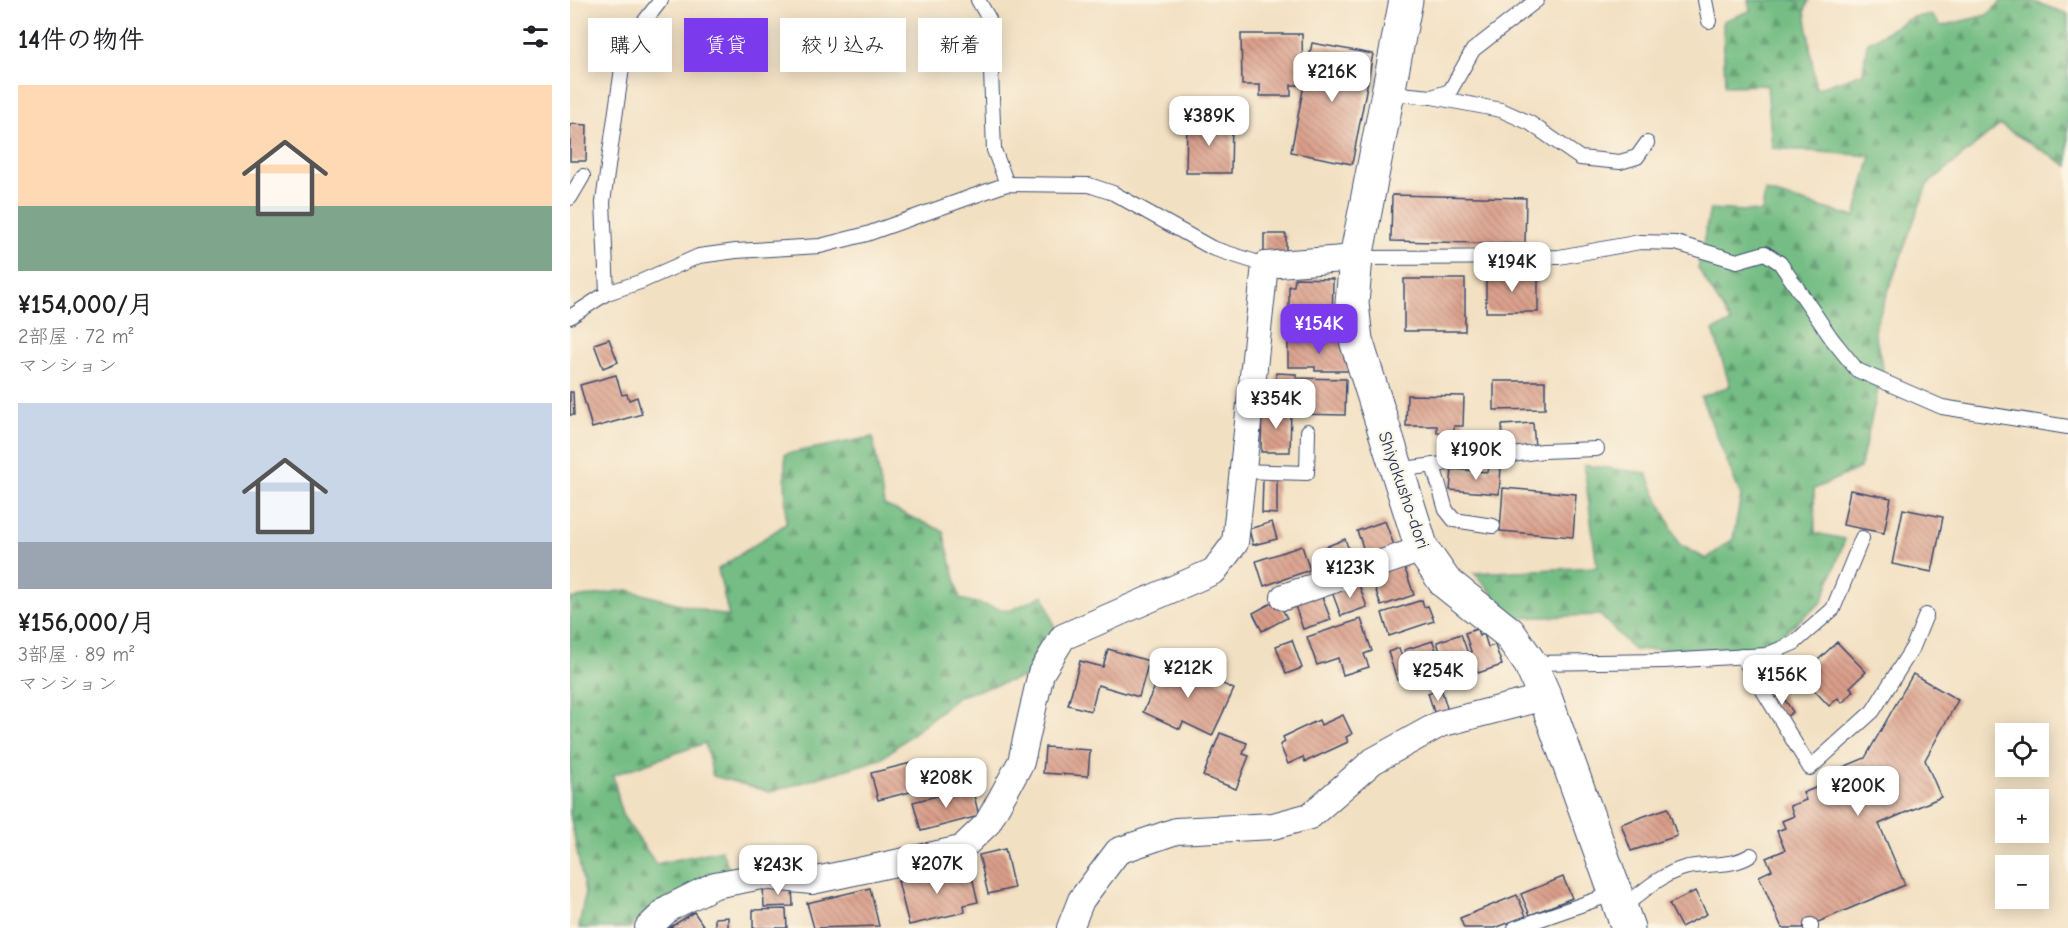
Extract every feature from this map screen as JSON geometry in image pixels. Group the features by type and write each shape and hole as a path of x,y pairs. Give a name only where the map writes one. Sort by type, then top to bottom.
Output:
{"street":[{"name":"Shiyakusho-dori","path":"1406,0 1356,258 1352,303 1356,340 1422,549 1445,582 1509,633 1530,663 1545,697 1622,910"},
{"path":"648,928 669,908 715,885 762,876 812,881 961,849 987,824 1021,762 1041,673 1063,637 1214,571 1235,543 1265,265 1356,258"},
{"path":"1284,597 1422,549"},
{"path":"1070,928 1081,900 1118,851 1176,831 1273,826 1310,816 1372,761 1440,724 1545,697"}],"lane":[{"path":"607,293 603,202 624,54 640,27 661,0"},
{"path":"978,0 989,19 994,150 1007,184"},
{"path":"1432,97 1450,91 1473,50 1537,0"},
{"path":"1705,0 1709,21"},
{"path":"1388,93 1432,97 1500,110 1530,123 1580,158 1620,162 1637,157 1647,142"},
{"path":"570,198 584,176"},
{"path":"570,317 607,293 640,282 699,256 736,251 820,246 867,234 1007,184 1089,185 1113,193 1212,248 1265,265"},
{"path":"1356,258 1559,257 1640,242 1676,243 1737,261 1765,253 1780,263 1832,339 1857,370 1942,407 2068,427"},
{"path":"1242,471 1307,472 1308,431"},
{"path":"1396,470 1543,451 1597,448"},
{"path":"1433,465 1446,510 1454,520 1493,526"},
{"path":"1530,663 1665,661 1766,655 1794,643 1833,609 1862,538"},
{"path":"1742,656 1810,768 1873,711 1913,647 1926,615"},
{"path":"1515,928 1622,910 1659,879 1686,868 1717,863 1739,863 1751,855"}],"green space":[{"path":"1748,0 1809,0 1805,10 1816,89 1863,73 1867,43 1912,17 1931,15 1941,26 1987,15 2003,0 2029,0 2068,14 2068,166 2000,125 1927,185 1874,330 1883,368 1860,468 1814,489 1815,533 1845,539 1822,602 1775,640 1748,648 1634,650 1600,615 1515,618 1474,573 1597,567 1584,465 1646,473 1679,544 1706,559 1733,539 1741,496 1701,397 1730,386 1713,330 1731,323 1698,268 1710,209 1762,212 1765,191 1855,217 1871,156 1772,148 1767,85 1725,86 1723,21 1750,11"},
{"path":"873,437 884,505 943,531 960,599 1009,611 1044,595 1055,629 1038,645 1027,676 959,696 881,759 770,792 713,776 705,743 613,775 622,815 656,864 721,850 730,870 660,901 629,928 579,928 585,893 570,814 570,599 627,590 729,617 718,569 786,524 785,454"}],"building":[{"path":"1241,34 1302,34 1303,85 1291,85 1291,96 1260,96 1260,85 1242,85"},
{"path":"1312,43 1373,54 1352,164 1291,152"},
{"path":"1187,121 1232,122 1231,173 1186,173"},
{"path":"570,124 587,125 586,161 570,161"},
{"path":"1392,195 1526,198 1525,244 1391,241"},
{"path":"1264,234 1286,234 1286,255 1264,255"},
{"path":"1486,274 1538,274 1538,312 1486,312"},
{"path":"1295,278 1333,279 1332,325 1289,324 1289,286 1294,286"},
{"path":"1404,279 1465,279 1465,331 1404,331"},
{"path":"609,339 618,362 603,368 594,344"},
{"path":"1288,340 1348,340 1348,371 1315,371 1315,367 1288,367"},
{"path":"1276,373 1296,374 1296,378 1346,379 1345,415 1295,414 1295,395 1275,394"},
{"path":"616,375 622,395 627,394 629,400 637,397 642,414 592,428 580,385"},
{"path":"1494,381 1545,381 1545,409 1494,410"},
{"path":"570,392 573,392 574,415 570,415"},
{"path":"1407,395 1464,396 1463,426 1454,426 1454,433 1437,433 1437,426 1406,426"},
{"path":"1262,407 1291,408 1290,452 1261,452"},
{"path":"1533,423 1535,447 1503,449 1502,425"},
{"path":"1489,467 1501,468 1499,494 1450,490 1452,469 1488,472"},
{"path":"1263,478 1277,478 1277,514 1262,513"},
{"path":"1503,488 1576,494 1573,537 1500,531"},
{"path":"1850,490 1891,498 1884,533 1843,525"},
{"path":"1903,509 1943,517 1932,572 1892,564"},
{"path":"1385,521 1395,548 1367,558 1357,531"},
{"path":"1272,522 1277,539 1253,545 1249,529"},
{"path":"1345,539 1354,564 1328,574 1318,550"},
{"path":"1302,546 1310,570 1264,586 1256,561"},
{"path":"1404,566 1414,595 1381,606 1371,576"},
{"path":"1358,582 1367,607 1341,616 1332,592"},
{"path":"1321,594 1331,620 1303,629 1294,603"},
{"path":"1277,600 1287,618 1262,631 1253,613"},
{"path":"1422,600 1424,607 1428,606 1434,621 1389,636 1382,613"},
{"path":"1361,619 1372,651 1364,654 1369,667 1343,675 1338,658 1317,665 1307,637"},
{"path":"1477,629 1479,636 1484,634 1488,647 1495,645 1502,665 1478,673 1465,633"},
{"path":"1461,634 1473,668 1448,676 1437,642"},
{"path":"1292,640 1302,668 1286,674 1276,646"},
{"path":"1433,641 1443,672 1414,682 1404,650"},
{"path":"1837,642 1866,672 1850,687 1854,691 1842,703 1838,698 1829,706 1801,676"},
{"path":"1399,648 1408,676 1397,680 1388,652"},
{"path":"1108,649 1149,661 1139,697 1098,685 1091,711 1068,705 1080,661 1103,667"},
{"path":"1168,659 1234,689 1212,736 1183,722 1180,729 1143,712"},
{"path":"1913,674 1958,700 1925,760 1941,797 1879,824 1905,885 1804,928 1782,928 1759,876 1772,870 1766,858 1785,850 1777,831 1785,828 1782,821 1794,816 1790,806 1806,800 1803,793 1832,781 1829,773 1865,758"},
{"path":"1441,688 1448,711 1435,715 1428,693"},
{"path":"1781,694 1793,712 1784,718 1772,701"},
{"path":"1343,715 1352,734 1346,737 1348,742 1305,762 1303,757 1288,764 1280,745 1285,742 1283,737 1319,720 1321,725"},
{"path":"1220,733 1247,743 1243,754 1249,756 1236,789 1203,776"},
{"path":"1045,747 1090,750 1088,776 1043,773"},
{"path":"919,761 926,788 878,800 871,773"},
{"path":"972,787 979,816 921,831 913,802"},
{"path":"1668,808 1677,836 1631,851 1621,824"},
{"path":"1005,849 1014,888 988,894 979,855"},
{"path":"955,867 956,872 970,868 978,902 964,905 965,912 909,925 898,881"},
{"path":"1563,877 1572,898 1530,915 1521,894"},
{"path":"792,885 793,906 764,907 763,886"},
{"path":"870,888 879,926 814,928 807,903"},
{"path":"1695,891 1707,914 1681,927 1669,904"},
{"path":"1517,895 1526,916 1495,928 1464,928 1460,918"},
{"path":"786,909 787,928 753,928 753,910"},
{"path":"694,912 705,928 669,928"},
{"path":"728,917 728,928 715,928 715,918"}]}
